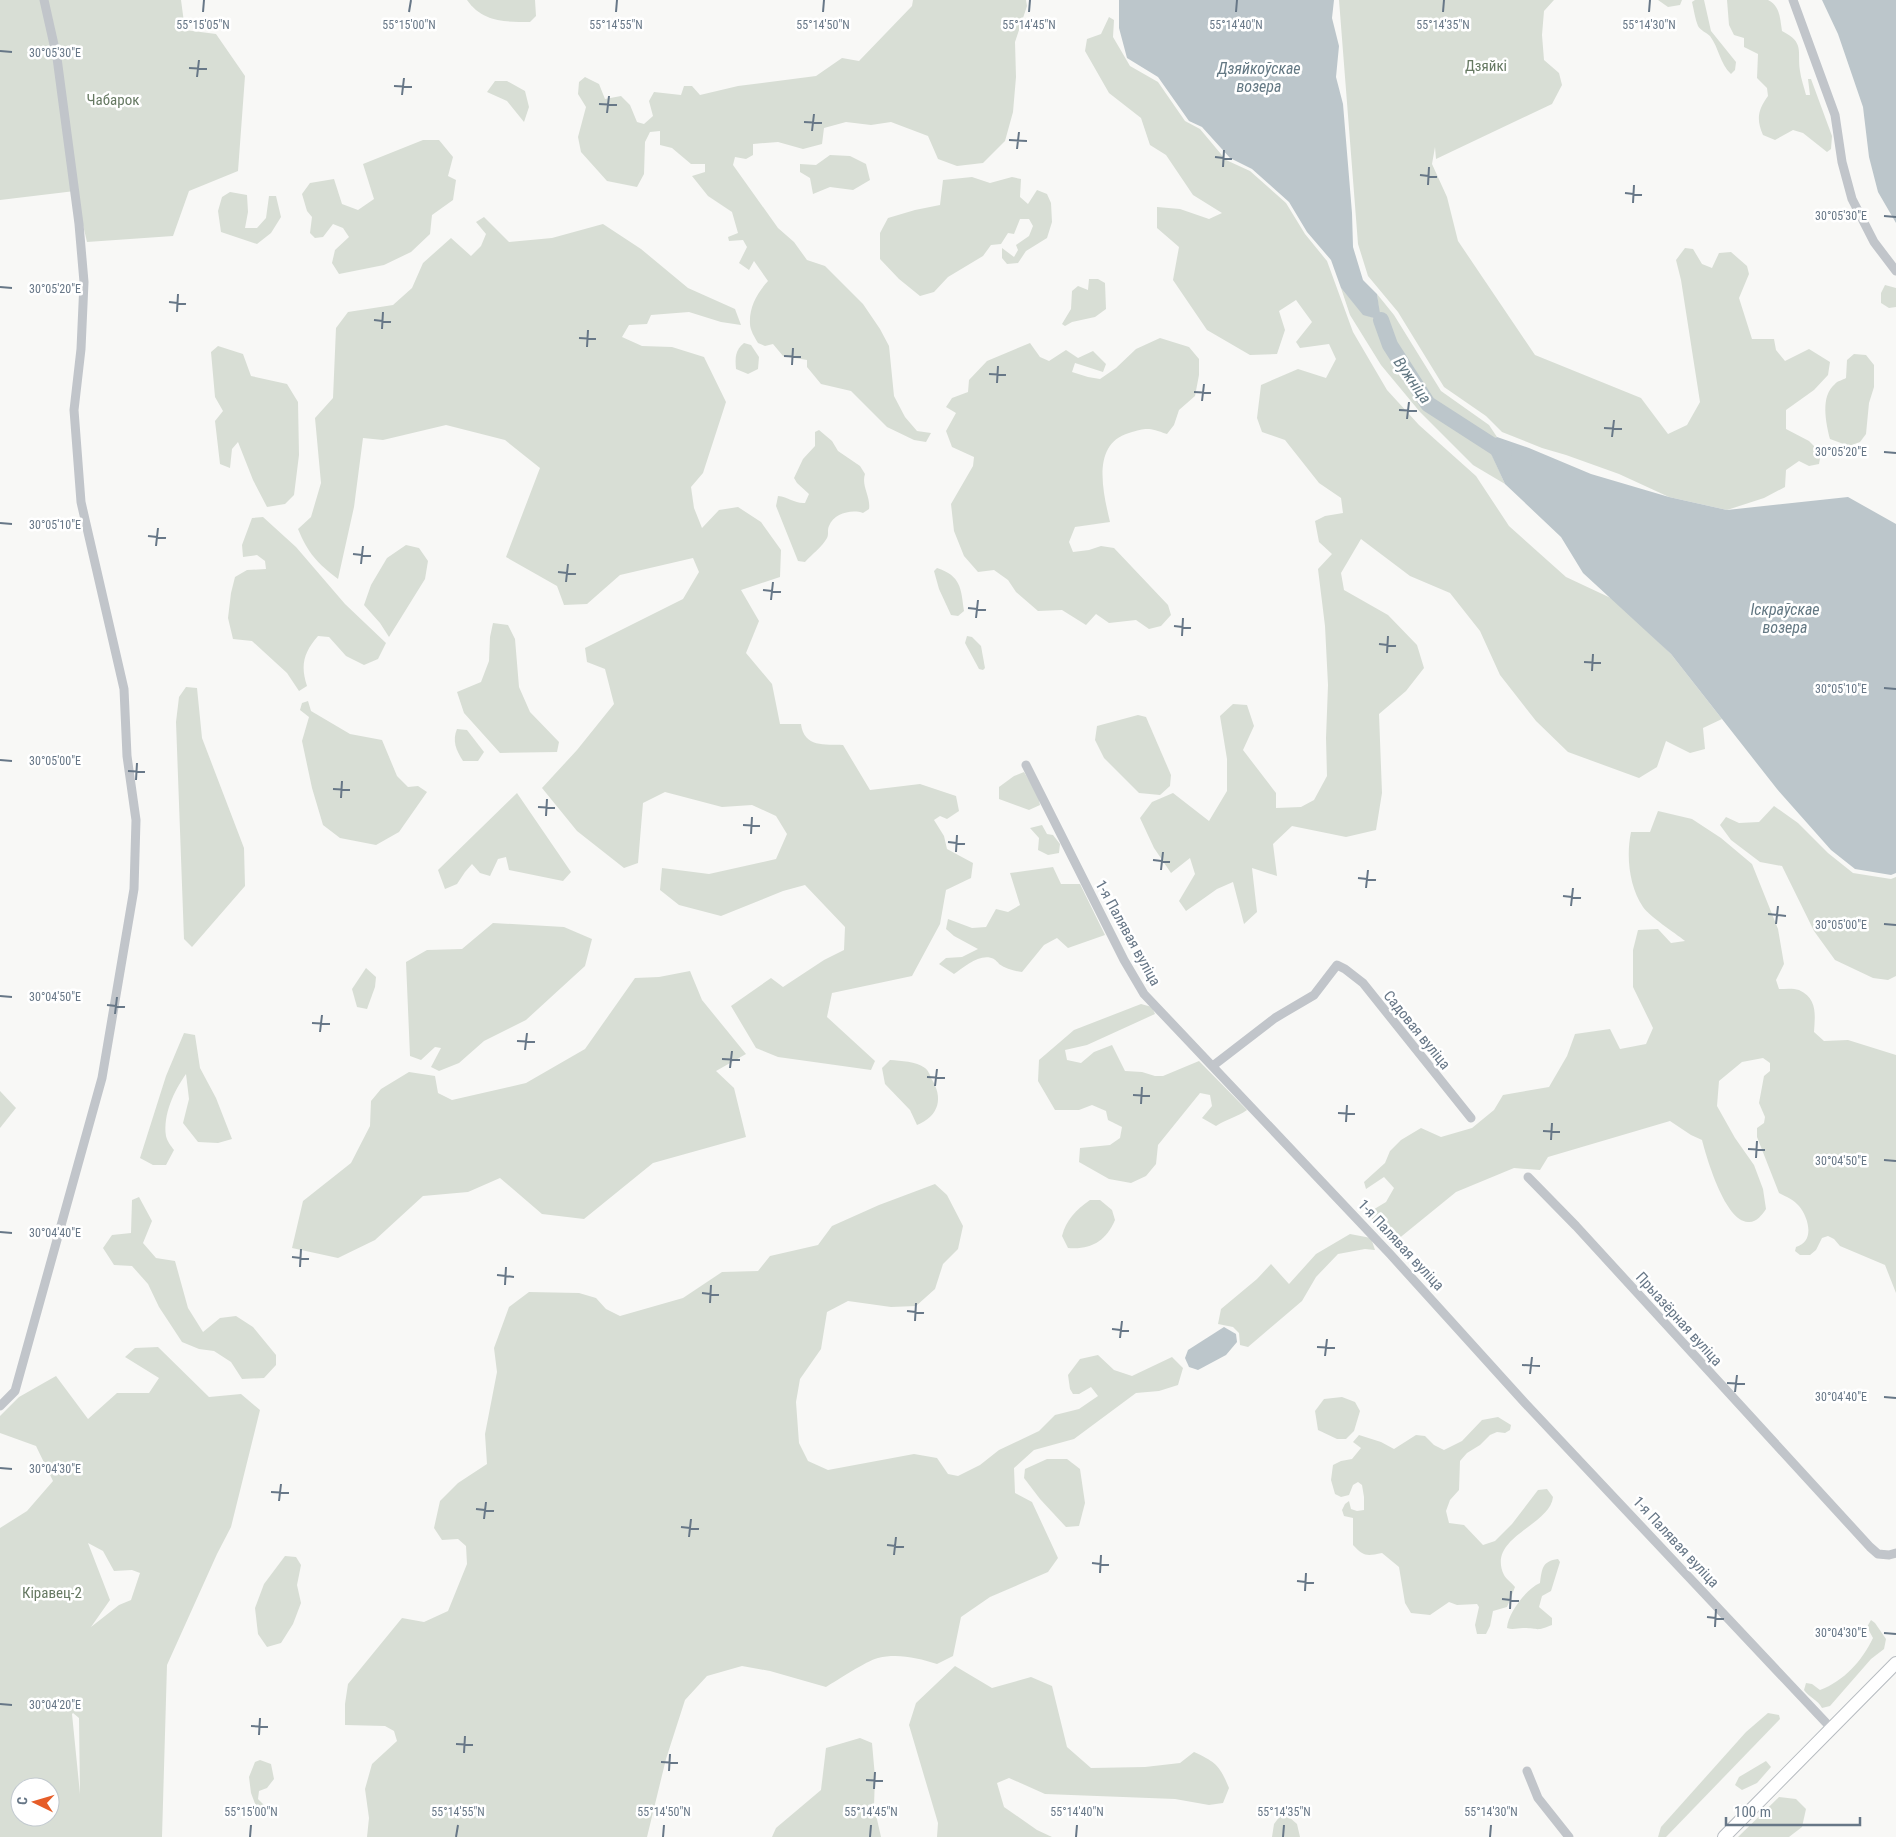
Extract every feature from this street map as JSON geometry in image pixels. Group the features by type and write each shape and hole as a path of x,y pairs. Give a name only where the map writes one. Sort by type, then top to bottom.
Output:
{"main road":[{"path":"1724,1837 1896,1662"}],"street":[{"path":"0,1406 15,1391 102,1078 134,889 136,820 127,756 124,689 81,502 74,410 81,349 83,273 79,224 57,58 44,0"},
{"path":"1793,0 1835,115 1842,162 1852,199 1874,242 1896,271"},
{"name":"1-я Палявая вуліца","path":"1026,765 1124,960 1144,994 1390,1254 1524,1402 1831,1728"},
{"name":"Садовая вуліца","path":"1214,1066 1275,1018 1314,995 1337,965 1345,969 1362,984 1471,1118"},
{"name":"Прыазёрная вуліца","path":"1528,1177 1576,1226 1870,1547 1878,1554 1889,1555 1896,1553"},
{"path":"1527,1771 1538,1798 1569,1837"}],"green space":[{"name":"Чабарок","path":"0,0 181,0 185,30 216,34 245,76 238,171 189,191 173,236 87,242 75,191 0,200"},
{"path":"467,0 535,0 536,16 530,22 503,21 480,13"},
{"path":"913,0 1026,0 1027,6 1015,42 1016,77 1013,112 1005,141 983,163 957,166 938,159 928,136 891,122 871,125 846,122 824,128 822,144 803,149 778,142 753,144 753,155 746,159 735,157 733,165 778,228 794,242 807,260 825,266 863,304 889,346 894,396 905,417 917,431 931,433 926,442 914,440 887,427 851,391 821,384 807,367 807,360 783,356 773,344 765,346 758,343 750,326 750,318 752,306 757,295 768,281 754,261 749,270 739,263 747,247 743,240 729,241 728,237 738,233 732,212 708,196 692,176 705,172 705,164 691,164 672,148 660,145 660,131 650,132 645,142 644,174 637,187 607,181 581,152 578,137 586,107 578,94 579,82 585,77 599,84 605,99 621,96 630,105 637,122 644,124 653,116 649,101 654,92 681,95 684,86 692,86 700,95 738,86 816,76 842,58 859,61 912,6"},
{"name":"Дзяйкі","path":"1339,0 1554,0 1544,11 1542,35 1544,60 1559,73 1562,85 1552,104 1436,159 1435,147 1432,164 1447,197 1458,241 1535,355 1641,398 1668,434 1687,425 1700,402 1681,280 1676,260 1685,248 1693,249 1702,264 1712,268 1719,253 1731,252 1747,266 1749,274 1739,298 1752,339 1774,339 1776,350 1785,361 1809,349 1830,362 1828,375 1814,390 1786,410 1786,429 1809,441 1821,453 1819,464 1809,466 1799,461 1786,470 1785,487 1764,498 1727,510 1669,497 1619,474 1542,448 1502,432 1486,416 1444,387 1398,312 1368,276 1358,244"},
{"path":"1658,0 1682,0 1680,5 1668,7"},
{"path":"1704,0 1711,31 1736,62 1735,70 1731,74 1724,66 1710,36 1698,26 1692,2"},
{"path":"1727,0 1768,0 1775,6 1779,13 1782,31 1797,43 1800,74 1806,95 1810,95 1808,79 1811,79 1832,136 1831,149 1827,152 1803,133 1793,130 1775,140 1763,135 1759,124 1759,115 1768,96 1767,88 1757,78 1758,54 1744,47 1744,38 1734,35 1729,25"},
{"path":"1109,17 1114,20 1113,37 1130,66 1158,82 1185,121 1200,129 1226,160 1250,171 1286,203 1305,234 1327,261 1353,332 1387,390 1419,425 1476,476 1509,526 1566,577 1615,600 1671,654 1722,719 1703,728 1705,749 1690,753 1666,741 1657,767 1639,778 1568,752 1536,721 1500,675 1480,631 1450,593 1410,576 1361,539 1341,573 1344,590 1388,615 1417,645 1424,668 1406,691 1379,714 1382,793 1376,830 1346,837 1292,826 1273,844 1277,876 1252,868 1257,912 1244,924 1233,882 1217,889 1186,911 1179,901 1195,874 1190,858 1171,873 1154,848 1140,818 1152,802 1173,793 1209,821 1227,791 1227,759 1220,716 1233,704 1247,705 1254,726 1243,750 1276,793 1276,808 1301,807 1314,800 1327,776 1328,685 1325,626 1318,569 1332,554 1319,542 1315,521 1325,516 1343,513 1341,498 1319,483 1285,440 1262,432 1257,418 1261,385 1298,369 1326,378 1336,359 1329,344 1300,348 1296,342 1312,322 1296,300 1279,311 1285,330 1277,354 1250,355 1207,330 1173,280 1179,247 1157,228 1157,207 1180,209 1209,219 1222,213 1193,195 1166,155 1150,145 1141,118 1109,93 1085,51 1087,39 1101,34"},
{"path":"495,81 507,81 525,91 529,107 524,122 507,101 487,92"},
{"path":"423,140 439,140 453,157 448,176 456,180 453,200 432,215 430,234 411,252 384,265 339,274 332,263 335,250 349,237 343,228 333,224 323,237 315,238 310,233 312,217 307,211 302,194 310,183 334,179 342,204 358,210 374,199 363,164"},
{"path":"830,155 850,156 866,164 870,180 853,190 830,187 813,194 810,178 800,172 800,164 816,165"},
{"path":"972,177 990,183 1012,177 1021,179 1020,197 1028,204 1037,190 1047,194 1051,203 1052,222 1047,238 1026,251 1018,263 1007,264 1002,258 1002,248 1014,257 1018,250 1016,245 1029,236 1033,226 1029,219 1020,219 1014,234 1008,233 1001,244 991,245 983,256 948,277 934,292 920,296 899,279 880,259 880,233 888,218 940,205 943,180"},
{"path":"230,192 247,195 248,212 245,228 257,228 266,218 269,196 276,196 281,217 271,233 257,244 221,232 218,211 222,197"},
{"path":"484,217 509,242 552,238 603,224 641,249 688,288 735,309 741,325 721,322 689,312 651,315 647,324 629,325 622,337 642,346 672,347 704,357 726,402 703,473 691,487 694,508 702,528 719,510 738,507 761,522 781,550 780,577 741,590 759,621 746,653 772,684 780,724 801,724 806,737 816,743 843,745 870,790 920,784 956,796 959,811 947,819 940,816 934,820 944,836 947,849 973,863 971,878 946,890 940,924 912,976 832,993 827,1017 875,1061 871,1070 778,1057 756,1048 731,1006 771,978 783,987 824,960 844,950 845,927 805,885 783,891 721,916 679,905 660,890 662,868 709,874 776,859 787,834 776,816 752,805 722,807 665,792 643,803 638,863 624,868 577,831 542,788 577,750 614,704 605,669 587,662 585,648 683,599 699,572 693,558 620,575 587,604 564,605 557,586 506,557 540,468 505,440 446,425 383,440 363,438 354,507 338,579 314,557 298,529 311,517 321,483 315,418 333,398 336,328 348,312 393,305 412,288 423,263 451,238 471,256 481,246 486,234 476,222"},
{"path":"1089,279 1098,279 1105,283 1106,309 1095,317 1072,322 1065,326 1062,324 1071,309 1072,291 1078,286 1088,290"},
{"path":"1885,285 1896,288 1896,307 1889,308 1881,303 1881,293"},
{"path":"1341,288 1363,314 1380,320 1377,294 1394,315 1441,391 1489,425 1497,437 1487,444 1505,484 1473,465 1420,412 1381,365 1350,315"},
{"path":"1160,338 1189,347 1199,359 1199,375 1195,396 1179,410 1174,425 1167,434 1152,429 1140,430 1117,439 1109,447 1104,458 1103,484 1110,522 1075,527 1069,542 1073,552 1101,546 1114,548 1168,605 1171,615 1161,626 1149,629 1136,620 1109,623 1096,614 1086,625 1062,610 1038,611 1016,592 1008,580 994,570 978,572 964,556 954,531 951,504 973,466 974,457 952,447 946,431 956,413 946,407 952,398 968,392 969,380 987,361 1030,343 1040,357 1049,361 1066,350 1078,358 1093,351 1106,364 1103,372 1075,363 1072,372 1100,379 1116,368 1136,349"},
{"path":"744,343 751,345 759,357 758,369 748,374 736,369 736,354"},
{"path":"218,346 243,354 251,376 287,384 298,402 299,455 294,495 285,504 267,507 253,480 238,442 232,449 230,468 220,464 215,421 223,411 215,397 211,352"},
{"path":"1854,354 1866,355 1874,365 1874,387 1869,403 1866,434 1860,442 1849,446 1830,439 1825,410 1827,395 1830,389 1837,382 1846,378 1847,360"},
{"path":"819,430 832,441 838,451 860,466 865,474 864,483 869,500 869,509 863,513 844,513 835,518 829,526 828,536 825,541 805,562 798,561 776,506 778,496 805,503 809,494 794,478 803,459 815,446 815,432"},
{"path":"263,517 296,547 345,604 386,643 378,659 364,665 346,656 329,637 318,636 309,648 305,659 304,672 307,686 299,691 287,673 252,641 233,639 228,618 235,577 247,570 266,569 265,561 257,555 243,557 242,545 252,518"},
{"path":"406,545 419,548 428,561 425,579 389,637 380,623 364,605 371,585 387,558"},
{"path":"937,568 951,575 958,584 964,611 958,616 951,615 939,589 934,571"},
{"path":"493,623 508,625 515,639 519,687 530,712 559,742 557,752 500,753 464,713 457,692 481,682 489,661 490,637"},
{"path":"967,636 972,637 981,646 985,668 983,670 979,669 965,643"},
{"path":"186,687 197,688 202,738 244,848 245,886 192,947 184,939 176,722 179,697"},
{"path":"308,701 311,711 350,734 382,740 397,776 408,787 418,786 427,792 399,832 376,845 340,838 323,825 312,788 302,741 309,717 300,710 302,703"},
{"path":"1138,715 1146,717 1171,775 1170,786 1160,795 1139,793 1104,758 1095,740 1097,726"},
{"path":"457,729 467,730 484,752 478,761 463,761 456,745"},
{"path":"1024,772 1038,795 1040,805 1029,810 999,799 999,787 1014,776"},
{"path":"517,793 571,872 563,881 509,870 506,857 498,859 490,876 480,873 472,864 457,884 445,889 438,870"},
{"path":"1774,806 1798,823 1828,853 1853,873 1891,879 1896,877 1896,976 1888,980 1873,978 1835,960 1814,931 1782,866 1760,862 1731,840 1720,825 1726,817 1739,823 1759,822"},
{"path":"1658,811 1692,819 1721,838 1752,864 1778,929 1784,964 1776,980 1779,989 1799,990 1810,998 1814,1008 1814,1032 1824,1041 1848,1040 1896,1055 1896,1293 1885,1265 1840,1246 1834,1239 1828,1236 1822,1238 1816,1250 1810,1255 1800,1255 1795,1251 1796,1247 1806,1240 1808,1235 1803,1211 1797,1204 1779,1193 1757,1137 1757,1128 1764,1123 1765,1117 1759,1103 1764,1076 1770,1071 1770,1063 1763,1058 1742,1062 1719,1081 1717,1106 1735,1138 1754,1165 1763,1189 1766,1209 1754,1221 1748,1222 1740,1219 1725,1201 1718,1188 1702,1140 1670,1121 1548,1157 1540,1170 1514,1168 1456,1192 1397,1240 1382,1230 1371,1218 1371,1211 1386,1202 1394,1188 1384,1177 1366,1189 1364,1182 1385,1163 1390,1151 1401,1140 1421,1128 1441,1137 1472,1128 1494,1110 1503,1095 1549,1087 1567,1056 1575,1034 1610,1029 1620,1049 1646,1044 1653,1028 1633,987 1633,950 1638,930 1658,929 1671,943 1685,941 1646,911 1638,899 1630,871 1629,851 1631,832 1650,832"},
{"path":"1042,825 1047,834 1053,835 1060,844 1059,853 1048,855 1038,850 1039,838 1030,828"},
{"path":"1053,867 1061,884 1080,884 1105,935 1068,948 1057,938 1044,945 1022,972 1004,967 989,957 973,961 954,974 939,964 946,958 962,957 978,949 954,936 946,929 948,919 972,928 986,927 996,909 1008,912 1020,905 1010,873"},
{"path":"493,923 564,927 592,939 585,966 526,1020 484,1041 459,1063 439,1071 431,1067 441,1048 435,1047 421,1060 410,1056 406,962 427,950 462,949"},
{"path":"366,968 376,977 375,987 367,1009 357,1007 352,989"},
{"path":"690,971 702,1000 746,1054 716,1071 734,1088 746,1137 653,1163 584,1219 542,1214 500,1178 468,1192 423,1196 375,1240 338,1258 292,1248 303,1201 351,1163 370,1126 371,1101 381,1089 409,1072 435,1076 438,1093 452,1100 526,1083 585,1049 635,978 659,977"},
{"path":"1141,1004 1152,1007 1155,1014 1087,1045 1065,1050 1067,1060 1081,1063 1094,1052 1112,1045 1125,1071 1163,1076 1199,1061 1247,1110 1216,1126 1202,1118 1212,1106 1210,1095 1200,1093 1158,1145 1156,1164 1146,1176 1131,1183 1109,1179 1079,1162 1080,1148 1110,1145 1120,1138 1122,1127 1108,1120 1106,1111 1092,1105 1079,1110 1055,1110 1038,1081 1039,1060 1074,1030"},
{"path":"184,1033 195,1035 200,1068 216,1098 232,1139 218,1143 198,1142 183,1123 189,1099 186,1074 177,1088 166,1119 166,1136 174,1150 166,1165 153,1165 140,1158 166,1076"},
{"path":"890,1060 921,1066 928,1071 935,1085 938,1099 935,1111 930,1117 917,1125 910,1110 885,1084 882,1068"},
{"path":"0,1091 16,1108 0,1128"},
{"path":"935,1184 947,1195 963,1226 958,1249 943,1264 935,1289 916,1306 891,1307 848,1301 827,1312 821,1349 800,1379 796,1402 799,1443 808,1461 828,1470 914,1454 937,1458 948,1474 958,1476 980,1465 999,1450 1039,1431 1055,1415 1079,1409 1098,1396 1091,1387 1079,1394 1073,1394 1070,1389 1068,1375 1080,1359 1098,1355 1114,1370 1132,1376 1172,1357 1183,1368 1178,1385 1159,1391 1136,1393 1074,1439 1034,1450 1014,1468 1015,1493 1032,1502 1058,1558 1048,1572 990,1597 961,1617 953,1656 937,1664 900,1656 878,1658 826,1687 770,1671 742,1666 707,1676 685,1700 666,1759 647,1837 367,1837 369,1818 365,1789 372,1764 397,1741 394,1731 385,1726 345,1725 345,1704 348,1684 402,1618 424,1622 448,1611 467,1564 466,1546 458,1539 442,1540 434,1528 440,1501 458,1483 487,1464 485,1434 497,1372 494,1348 509,1307 529,1292 579,1293 596,1298 606,1309 620,1316 683,1298 722,1272 758,1271 770,1256 818,1245 832,1226 879,1205"},
{"path":"139,1197 152,1221 143,1243 156,1258 175,1261 188,1308 203,1332 220,1318 236,1316 253,1327 276,1355 276,1365 264,1378 242,1379 231,1362 214,1351 199,1349 182,1342 159,1307 148,1284 132,1266 114,1265 103,1248 112,1235 131,1233 132,1200"},
{"path":"1090,1200 1100,1200 1112,1210 1115,1220 1107,1234 1097,1243 1091,1246 1068,1248 1062,1236 1066,1225 1076,1212"},
{"path":"1350,1234 1371,1238 1375,1250 1365,1249 1338,1254 1316,1277 1302,1301 1248,1347 1240,1345 1239,1333 1233,1327 1218,1324 1221,1309 1257,1279 1271,1264 1289,1284 1316,1254"},
{"name":"Кіравец-2","path":"158,1347 209,1397 241,1394 260,1410 231,1527 167,1665 162,1837 0,1837 0,1528 27,1511 53,1481 36,1446 0,1433 0,1416 19,1397 56,1376 88,1419 117,1393 149,1393 159,1378 125,1357 135,1348","holes":["88,1543 103,1551 114,1571 132,1570 140,1573 131,1600 119,1605 91,1627 110,1600","72,1714 79,1718 80,1794"]},
{"path":"1342,1397 1355,1402 1360,1411 1354,1431 1346,1439 1337,1439 1318,1430 1315,1411 1324,1399"},
{"path":"1498,1417 1511,1425 1510,1430 1505,1433 1497,1432 1490,1435 1460,1461 1459,1490 1450,1500 1446,1511 1449,1523 1464,1525 1483,1545 1495,1541 1512,1524 1538,1490 1547,1489 1553,1497 1549,1507 1542,1516 1511,1541 1504,1551 1501,1562 1504,1575 1515,1587 1507,1607 1493,1611 1486,1634 1477,1634 1475,1625 1479,1607 1477,1604 1457,1605 1449,1602 1430,1615 1411,1613 1405,1603 1399,1567 1382,1553 1366,1555 1353,1545 1353,1518 1344,1516 1342,1510 1349,1501 1351,1509 1357,1511 1364,1510 1362,1485 1358,1482 1353,1485 1349,1495 1341,1497 1335,1494 1331,1480 1333,1465 1352,1459 1361,1448 1353,1442 1359,1435 1381,1442 1394,1449 1416,1435 1425,1436 1434,1445 1444,1450 1462,1441 1482,1420"},
{"path":"1047,1459 1067,1459 1080,1469 1085,1503 1079,1526 1066,1527 1040,1499 1024,1478 1025,1469"},
{"path":"285,1556 296,1557 301,1565 297,1585 301,1603 293,1624 281,1643 267,1647 258,1634 255,1608 264,1584"},
{"path":"1558,1559 1560,1562 1551,1591 1542,1596 1539,1607 1552,1618 1552,1625 1540,1629 1507,1628 1511,1615 1519,1602 1529,1590 1540,1583 1544,1566"},
{"path":"1871,1620 1886,1639 1884,1649 1871,1659 1830,1706 1822,1708 1804,1690 1806,1683 1812,1684 1820,1690 1844,1676 1858,1662 1873,1638 1867,1627"},
{"path":"955,1666 992,1688 1031,1677 1052,1686 1067,1747 1091,1768 1145,1767 1180,1763 1194,1752 1212,1762 1220,1770 1229,1788 1223,1803 1209,1805 1175,1799 1045,1794 1009,1778 997,1783 1004,1807 1037,1830 1052,1837 937,1837 938,1823 909,1725 916,1703"},
{"path":"1768,1713 1779,1715 1780,1719 1666,1837 1658,1837 1661,1827 1746,1732"},
{"path":"860,1738 872,1743 875,1777 874,1806 881,1837 772,1837 776,1828 821,1790 826,1748"},
{"path":"260,1760 271,1764 274,1779 267,1788 259,1791 258,1799 265,1806 260,1817 251,1793 249,1777 255,1762"},
{"path":"1766,1761 1771,1767 1757,1783 1742,1790 1735,1785 1739,1777"},
{"path":"1779,1797 1796,1799 1806,1809 1802,1827 1789,1837 1738,1837"},
{"path":"1280,1816 1289,1817 1297,1824 1300,1837 1272,1837 1274,1824"}],"water":[{"name":"Дзяйкоўскае возера","path":"1119,0 1334,0 1332,18 1339,46 1336,77 1343,104 1353,247 1363,280 1377,294 1381,320 1363,315 1341,288 1331,260 1307,232 1289,202 1252,169 1230,158 1202,127 1189,121 1158,77 1127,58 1119,28"},
{"path":"1822,0 1896,0 1896,223 1878,192 1869,157 1863,107 1838,34"},
{"name":"Іскраўскае возера","path":"1497,437 1591,474 1669,497 1727,510 1848,497 1896,524 1896,873 1891,875 1855,869 1831,850 1777,789 1671,654 1583,573 1561,537 1505,484 1486,443"},
{"path":"1224,1327 1236,1334 1237,1342 1226,1355 1198,1370 1189,1367 1185,1358 1188,1350"}],"waterway":[{"name":"Вужніца","path":"1381,320 1390,345 1428,404 1504,453"}]}
